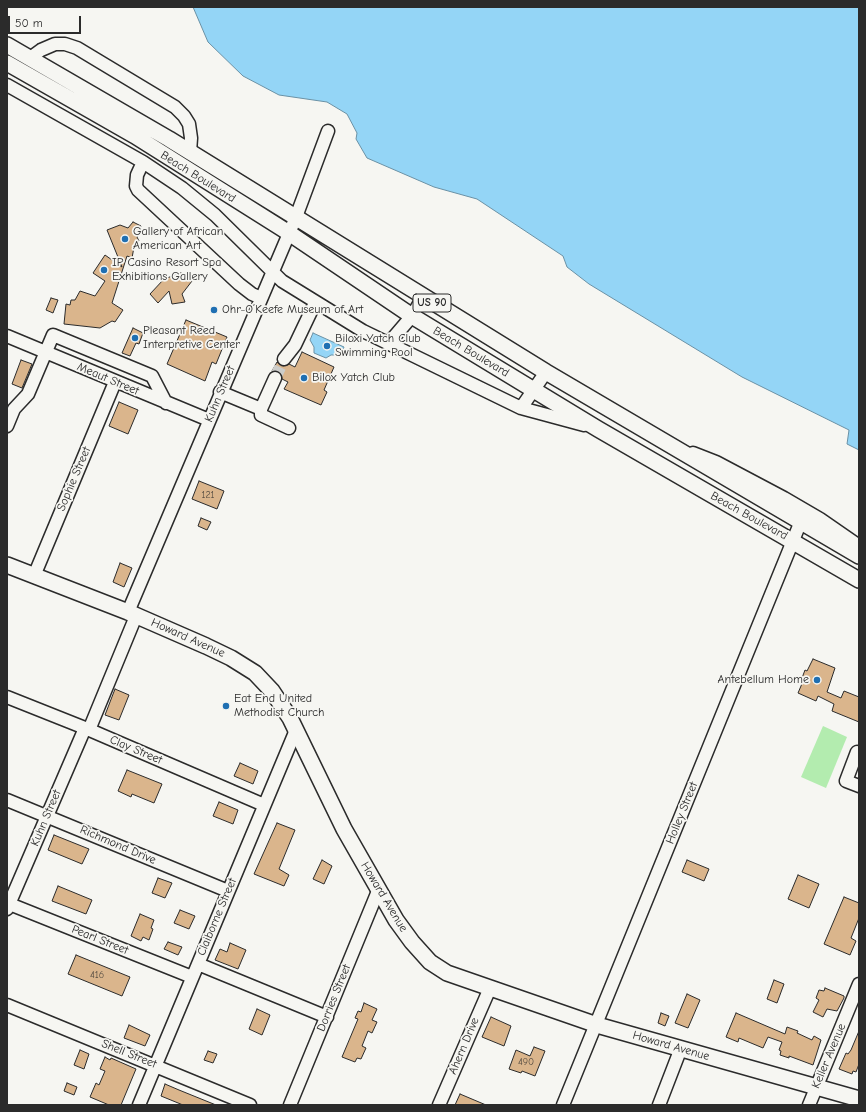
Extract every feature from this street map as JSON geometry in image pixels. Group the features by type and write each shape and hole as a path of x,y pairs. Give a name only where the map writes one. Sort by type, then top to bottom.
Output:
{"main road":[{"name":"Beach Boulevard","path":"7,45 190,152 546,372 859,556"},
{"name":"Beach Boulevard","path":"7,63 135,136 289,233 412,316 598,430 718,500 792,540 859,580"},
{"name":"Howard Avenue","path":"7,565 132,614 232,658 255,673 280,701 296,730 344,829 378,891 400,926 430,962 447,973 597,1025 859,1099"}],"street":[{"path":"30,58 46,47 55,44 65,44 77,48 175,107 184,116 189,124 191,138 190,152"},
{"path":"7,85 143,162 193,197 293,290 315,303 388,344 521,408 574,421 598,430"},
{"name":"Kuhn Street","path":"8,905 87,729 220,392 296,217 328,131"},
{"path":"143,162 137,175 136,186 138,190 239,284 252,294 261,298"},
{"path":"388,344 412,316 423,297"},
{"path":"284,359 295,345 315,303"},
{"path":"7,426 14,409 28,394 53,335 152,376 166,403"},
{"name":"Meaut Street","path":"7,336 209,420"},
{"path":"521,408 546,372"},
{"path":"276,378 260,409 261,415 289,428"},
{"name":"Sophie Street","path":"34,576 115,382"},
{"path":"220,392 260,409"},
{"path":"676,449 716,462 784,498 820,519 859,546"},
{"name":"Holley Street","path":"563,1105 597,1025 792,540 801,521"},
{"name":"Clay Street","path":"7,697 87,729 264,806"},
{"name":"Claiborne Street","path":"139,1105 296,730"},
{"path":"859,753 857,752 846,781 859,786"},
{"name":"Richmond Drive","path":"7,800 228,891"},
{"name":"Dorries Street","path":"290,1105 378,891"},
{"name":"Pearl Street","path":"8,905 192,977"},
{"path":"198,964 327,1016"},
{"name":"Keller Avenue","path":"809,1105 859,984"},
{"name":"Ahern Drive","path":"439,1105 490,988"},
{"name":"Shell Street","path":"7,1005 156,1065 250,1105"},
{"path":"659,1105 681,1048"}],"green space":[{"path":"823,726 847,737 826,788 801,777"}],"water":[{"path":"193,7 859,7 859,450 847,444 849,430 742,377 589,284 567,267 563,256 477,199 434,187 367,158 356,139 357,133 347,114 327,102 279,95 243,76 208,42"},
{"name":"Biloxi Yatch Club Swimming Pool","path":"313,333 344,347 341,355 331,355 326,358 314,353 314,347 310,340"}],"building":[{"path":"133,222 141,226 139,230 141,231 137,237 139,241 137,243 138,245 134,247 132,258 127,256 112,303 123,310 115,322 112,321 100,328 64,324 66,304 70,305 71,300 75,300 80,291 95,296 105,281 93,273 105,255 122,267 107,230 120,225 128,228"},
{"path":"181,273 192,281 182,294 185,302 172,304 169,291 158,303 150,294 164,279"},
{"path":"51,298 58,300 53,313 46,310"},
{"path":"186,320 227,337 216,364 212,362 205,381 167,364"},
{"name":"Pleasant Reed Interpretive Center","path":"133,328 143,333 139,344 136,343 130,356 122,353"},
{"name":"Bilox Yatch Club","path":"302,352 334,367 324,390 327,392 321,405 284,389 288,382 282,379 281,374 278,371 272,371 277,362 283,366 289,364 295,367"},
{"path":"21,360 32,364 22,388 12,384"},
{"path":"119,402 138,410 128,434 109,426"},
{"path":"199,481 224,491 217,509 192,499"},
{"path":"201,518 211,522 207,530 198,526"},
{"path":"120,563 132,568 124,587 113,582"},
{"path":"813,659 835,668 827,692 841,698 844,691 859,697 859,722 832,711 834,704 818,696 816,701 798,693 804,679 802,678 805,670 807,671"},
{"path":"115,689 129,695 119,720 105,715"},
{"path":"240,763 258,771 253,784 234,776"},
{"path":"127,770 162,784 154,803 132,794 131,797 118,791"},
{"path":"219,802 238,810 233,824 213,816"},
{"path":"277,823 295,830 279,869 289,875 284,886 254,874"},
{"path":"54,835 89,849 82,864 48,850"},
{"path":"322,860 332,866 324,884 313,879"},
{"path":"687,860 709,869 704,881 682,872"},
{"path":"798,875 819,884 809,908 788,899"},
{"path":"158,878 172,883 165,898 152,893"},
{"path":"58,886 92,900 86,914 52,901"},
{"path":"844,897 859,903 859,918 851,938 856,941 850,955 824,944"},
{"path":"180,910 195,916 189,929 174,923"},
{"path":"140,914 154,920 151,928 153,929 149,940 143,937 141,941 131,936"},
{"path":"168,942 182,947 178,955 164,949"},
{"path":"230,943 246,950 238,969 215,960 220,949 227,952"},
{"path":"76,955 130,977 122,996 68,974"},
{"path":"774,980 784,984 777,1003 767,999"},
{"path":"825,988 844,996 844,998 837,1011 827,1009 823,1017 813,1012 819,1000 816,998 819,990 824,991"},
{"path":"687,994 700,1000 688,1028 675,1023"},
{"path":"364,1003 377,1009 372,1020 377,1022 372,1033 368,1031 362,1046 366,1048 361,1059 357,1058 355,1062 342,1057 358,1019 355,1018 358,1011 361,1012"},
{"path":"257,1009 270,1015 262,1035 249,1029"},
{"path":"661,1013 669,1016 665,1026 658,1023"},
{"path":"736,1013 785,1034 787,1027 798,1031 797,1033 812,1040 814,1036 821,1040 813,1065 789,1056 789,1058 780,1055 781,1051 779,1050 782,1042 768,1037 763,1048 739,1038 738,1042 726,1037"},
{"path":"491,1017 511,1026 504,1046 482,1037"},
{"path":"129,1025 150,1035 145,1046 124,1038"},
{"path":"859,1031 859,1064 856,1072 853,1071 852,1074 839,1069 846,1053 848,1054 851,1050"},
{"path":"534,1047 545,1051 535,1076 522,1071 521,1073 509,1069 516,1050 530,1056"},
{"path":"80,1050 89,1054 84,1069 74,1065"},
{"path":"208,1051 217,1054 213,1063 204,1060"},
{"path":"105,1057 110,1060 111,1058 136,1069 121,1105 109,1105 90,1097 96,1083 99,1085 105,1071 100,1069"},
{"path":"67,1083 77,1087 74,1095 64,1091"},
{"path":"165,1084 216,1105 183,1105 161,1096"},
{"path":"460,1094 486,1105 455,1105"}],"tunnel":[{"path":"275,378 284,359"}],"place":[{"name":"Gallery of African American Art","path":"125,239"},
{"name":"IP Casino Resort Spa Exhibitions Gallery","path":"104,270"},
{"name":"Ohr-O’Keefe Museum of Art","path":"214,310"},
{"name":"Pleasant Reed Interpretive Center","path":"135,338"},
{"name":"Biloxi Yatch Club Swimming Pool","path":"327,346"},
{"name":"Bilox Yatch Club","path":"304,378"},
{"name":"Antebellum Home","path":"817,680"},
{"name":"Eat End United Methodist Church","path":"226,706"}]}
